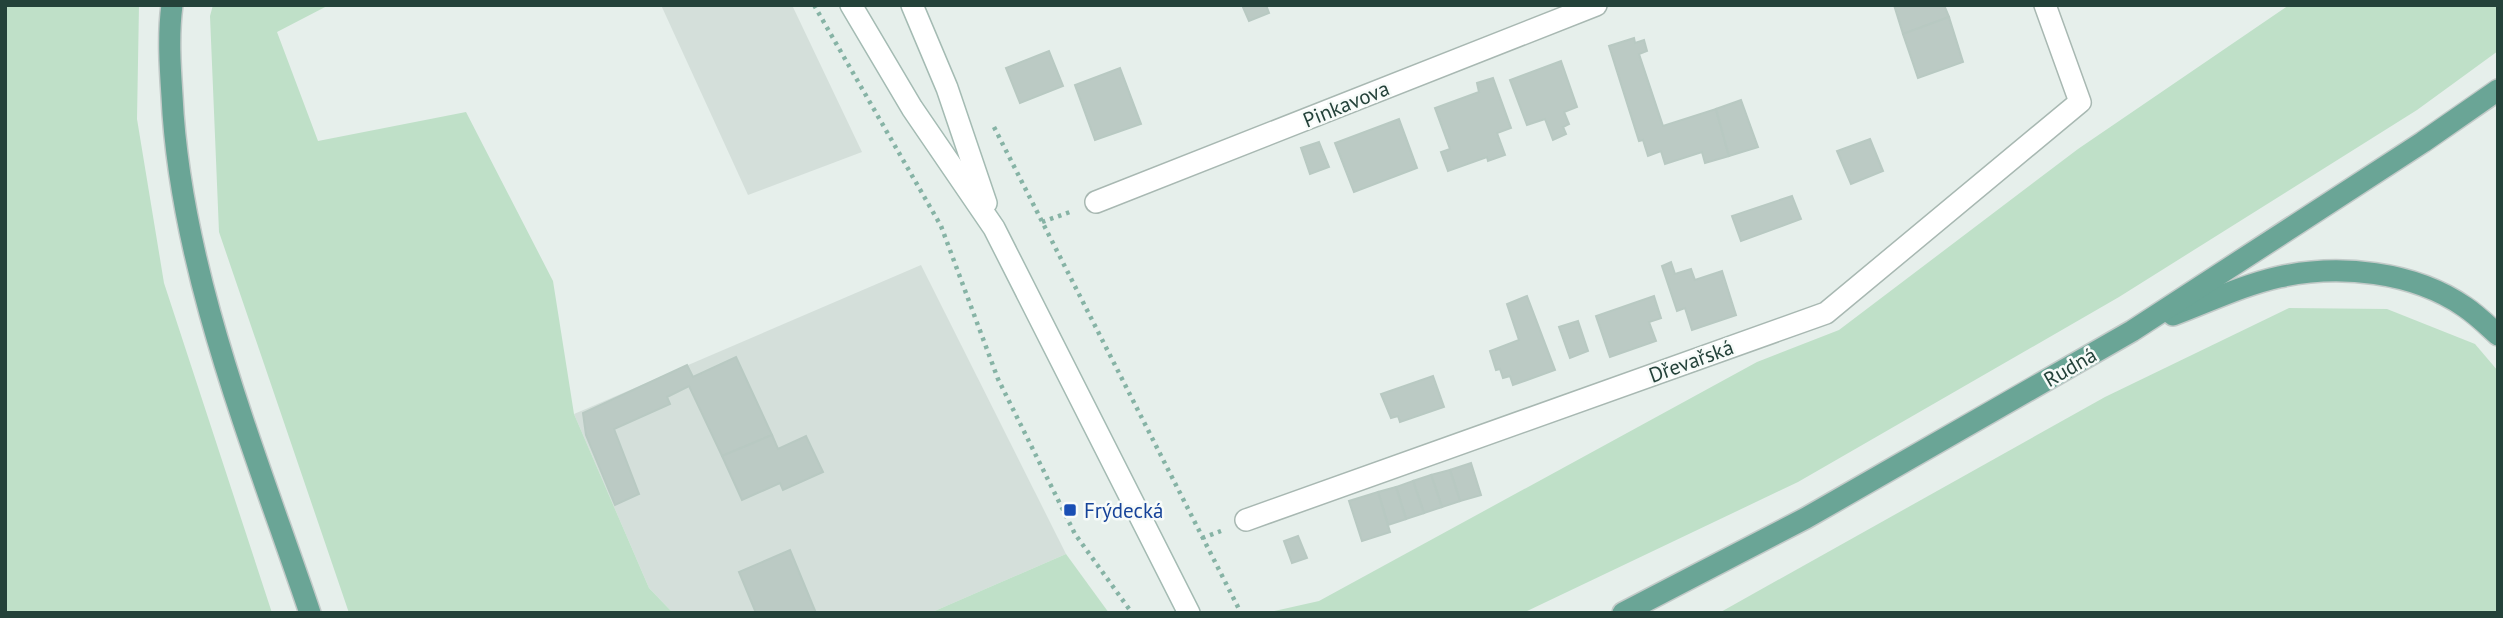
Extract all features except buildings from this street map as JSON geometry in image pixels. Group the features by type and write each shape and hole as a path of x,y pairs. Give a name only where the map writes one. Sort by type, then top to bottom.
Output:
{"main road":[{"path":"172,5 170,43 173,120 186,209 226,361 310,613"},
{"name":"Rudná","path":"1623,613 1806,518 2132,331 2423,142 2498,89"},
{"path":"2132,331 2277,278 2302,273 2346,271 2389,277 2441,294 2463,306 2498,335"}],"street":[{"path":"851,5 912,108 994,228 1189,613"},
{"path":"912,5 947,88 994,228"},
{"name":"Pinkavova","path":"1096,202 1596,5"},
{"name":"Dřevařská","path":"1246,520 1826,313 2080,102 2045,5"}],"path":[{"path":"814,5 941,226 998,379 1075,534 1132,613"},
{"path":"988,116 1241,613"}],"shaded area":[{"path":"661,5 792,5 862,152 748,195"},
{"path":"921,265 1066,554 930,613 673,613 649,588 574,414"}],"green space":[{"path":"5,5 139,5 137,119 164,283 272,613 5,613"},
{"path":"213,5 329,5 277,32 318,141 466,112 553,281 574,414 649,588 673,613 349,613 219,232 210,16"},
{"path":"2289,5 2498,5 2498,51 2417,110 2119,297 1798,482 1523,613 1265,613 1319,601 1757,362 1839,330 2078,149"},
{"path":"2289,308 2387,309 2475,344 2498,371 2498,613 1719,613 2105,397"},
{"path":"1066,554 1109,613 930,613"}],"place":[{"name":"Frýdecká","path":"1070,510"}]}
